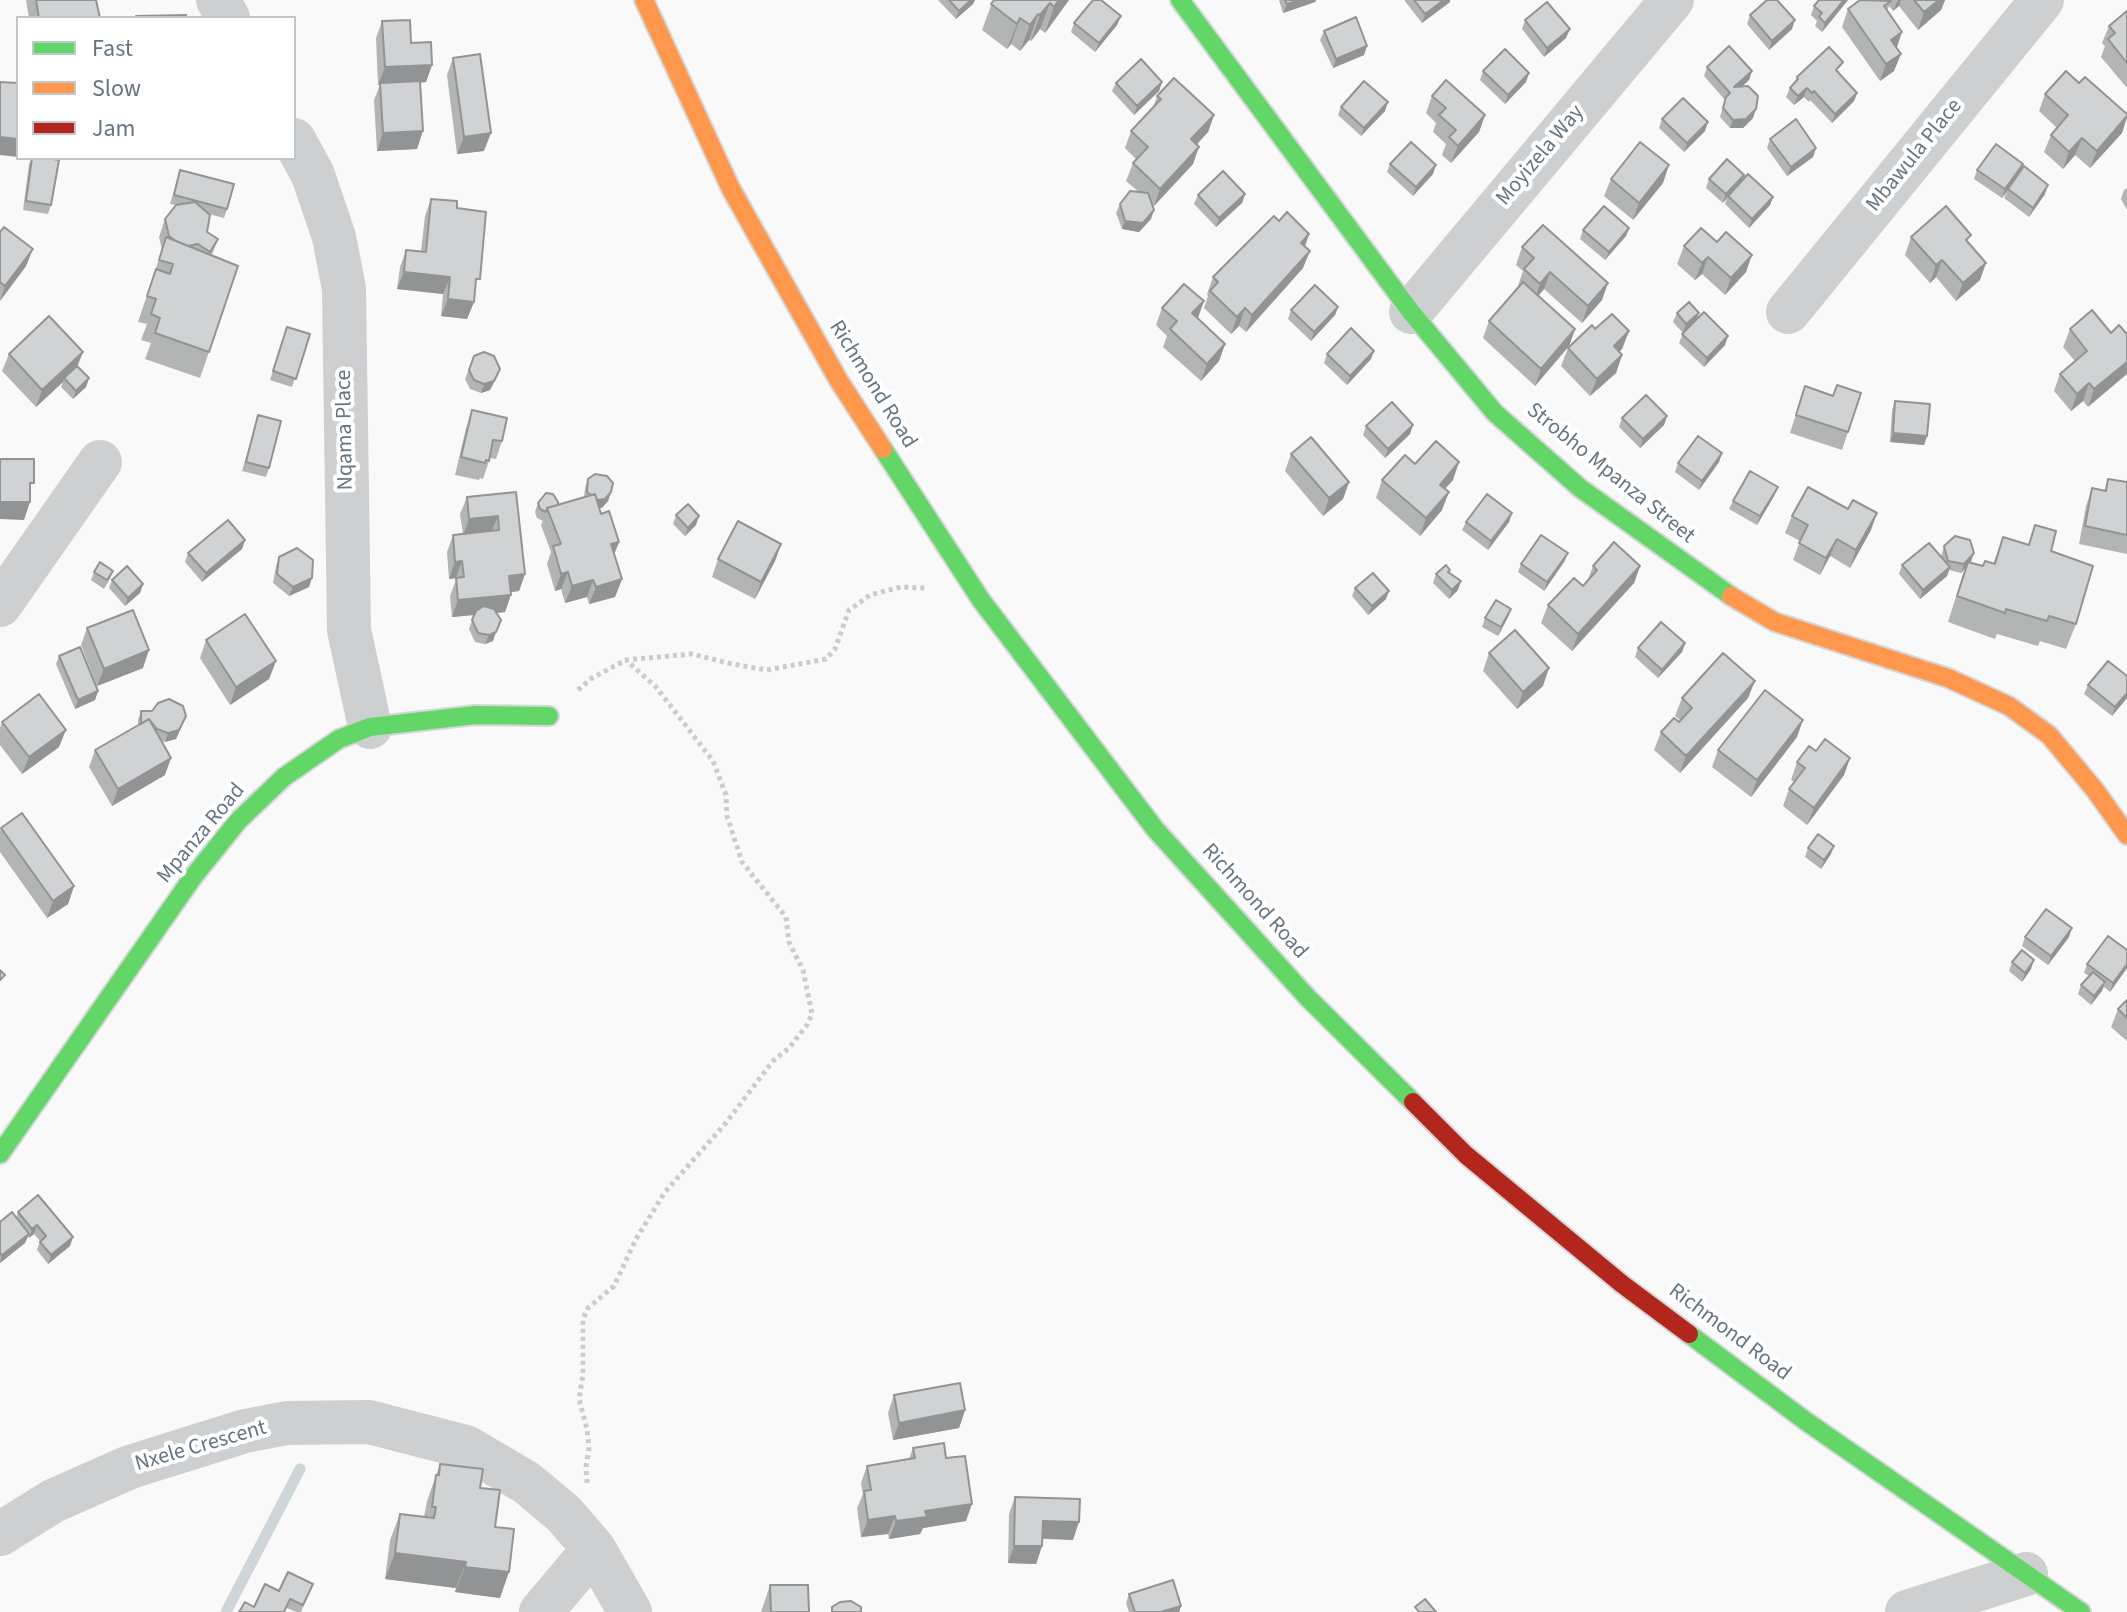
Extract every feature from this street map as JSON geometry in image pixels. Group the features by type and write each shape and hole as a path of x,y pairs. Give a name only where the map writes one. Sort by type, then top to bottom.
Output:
{"main road":[{"name":"Richmond Road","path":"644,0 731,189 839,381 981,600 1155,829 1308,998 1466,1155 1622,1284 1807,1422 2081,1612"},
{"name":"Strobho Mpanza Street","path":"1180,0 1411,312 1495,413 1580,488 1715,586 1775,622 1948,678 2009,706 2049,735 2095,790 2127,835"},
{"name":"Mpanza Road","path":"0,1154 193,877 238,821 284,777 339,739 370,727 475,715 549,716"}],"street":[{"name":"Moyizela Way","path":"1411,312 1672,0"},
{"name":"Mbawula Place","path":"1788,312 2042,0"},
{"name":"Nqama Place","path":"296,144 313,175 330,225 344,289 349,630 370,727"},
{"path":"0,605 100,462"},
{"name":"Nxele Crescent","path":"0,1534 53,1501 130,1467 245,1431 287,1423 369,1422 466,1447 527,1483 564,1514 594,1549 630,1612"},
{"path":"541,1612 594,1549"},
{"path":"1907,1612 2026,1574"}],"path":[{"path":"549,716 592,678 626,660 692,654 767,670 800,665 826,659 835,649 849,610 870,595 901,587 926,588 981,600"},
{"path":"564,1514 588,1480 587,1429 579,1399 583,1375 583,1319 588,1308 614,1286 636,1239 665,1192 725,1124 773,1061 789,1048 812,1014 803,970 789,942 786,917 742,862 727,816 726,795 713,761 656,687 626,660"}],"building":[{"path":"36,0 96,0 100,16 39,16"},
{"path":"949,0 971,0 959,11"},
{"path":"994,0 1059,0 1054,7 1050,3 1030,25 1020,18 1017,24 991,4"},
{"path":"1093,0 1101,0 1121,16 1099,43 1074,23"},
{"path":"1414,0 1444,0 1425,14"},
{"path":"1767,0 1777,0 1795,20 1772,41 1750,15"},
{"path":"1819,0 1844,0 1825,23 1819,17 1822,13 1814,6"},
{"path":"1860,0 1891,1 1884,6 1902,32 1891,40 1901,54 1886,64 1848,9"},
{"path":"1914,0 1939,0 1924,12"},
{"path":"1547,2 1570,29 1547,48 1525,20"},
{"path":"2127,11 2127,63 2108,39 2115,33 2109,26"},
{"path":"1356,17 1367,46 1336,59 1324,31"},
{"path":"410,20 411,43 431,42 432,65 385,67 382,21"},
{"path":"1729,46 1752,71 1734,87 1748,86 1758,96 1756,109 1746,119 1733,120 1723,108 1730,93 1707,67"},
{"path":"1829,47 1843,62 1836,70 1857,93 1835,114 1814,91 1812,93 1807,88 1798,96 1790,88 1797,77"},
{"path":"1505,49 1529,73 1508,95 1483,71"},
{"path":"480,54 491,133 464,137 453,58"},
{"path":"1141,59 1162,82 1137,106 1116,83"},
{"path":"2066,71 2079,83 2085,77 2127,114 2097,151 2082,138 2069,152 2051,135 2068,115 2045,94"},
{"path":"1174,78 1214,115 1191,139 1199,147 1160,189 1133,163 1148,147 1131,131 1161,99 1157,96"},
{"path":"1446,80 1485,115 1458,146 1449,137 1456,130 1439,115 1446,108 1432,96"},
{"path":"420,81 423,131 383,133 380,83"},
{"path":"1364,81 1388,102 1364,128 1341,107"},
{"path":"0,82 16,83 16,139 0,137"},
{"path":"1683,98 1708,122 1687,143 1662,119"},
{"path":"1796,119 1816,148 1791,167 1770,139"},
{"path":"1411,142 1436,165 1416,187 1390,164"},
{"path":"1640,142 1669,165 1639,203 1611,179"},
{"path":"1996,144 2023,164 2005,189 1977,170"},
{"path":"1727,159 1744,175 1726,194 1709,179"},
{"path":"32,160 59,160 51,205 26,201"},
{"path":"2024,166 2048,185 2033,208 2008,189"},
{"path":"180,170 234,184 227,209 174,195"},
{"path":"1223,171 1245,194 1219,218 1198,195"},
{"path":"1748,174 1773,197 1752,219 1728,196"},
{"path":"1130,191 1148,193 1154,210 1143,223 1125,221 1120,204"},
{"path":"431,199 457,201 457,208 486,212 480,279 476,279 474,302 448,299 450,277 404,272 406,250 426,252"},
{"path":"195,202 210,215 207,232 218,239 210,252 198,244 188,246 169,236 165,219 176,205"},
{"path":"1604,206 1629,228 1609,252 1583,230"},
{"path":"1946,206 1971,235 1966,240 1986,263 1963,283 1942,260 1936,265 1911,237"},
{"path":"1287,212 1309,234 1301,243 1310,251 1252,315 1245,308 1237,317 1210,291 1218,282 1213,277 1274,216 1279,221"},
{"path":"1543,225 1608,283 1588,306 1550,272 1540,284 1524,269 1534,258 1522,247"},
{"path":"4,227 33,249 5,286 0,282 0,232"},
{"path":"1701,228 1717,242 1726,232 1752,255 1731,278 1708,257 1702,263 1684,246"},
{"path":"166,237 238,266 209,352 155,333 160,318 151,314 156,299 147,296 156,269 170,274 173,264 159,260"},
{"path":"1523,282 1575,329 1541,369 1489,321"},
{"path":"1184,284 1204,301 1192,313 1225,344 1207,364 1170,329 1177,321 1162,308"},
{"path":"1315,285 1338,307 1314,332 1291,310"},
{"path":"1689,302 1699,313 1686,324 1677,313"},
{"path":"2092,310 2111,333 2119,325 2127,334 2127,362 2094,389 2089,383 2077,394 2060,374 2087,351 2070,329"},
{"path":"1704,312 1728,336 1707,358 1682,334"},
{"path":"1612,314 1629,331 1614,346 1622,355 1597,379 1568,348 1592,325 1595,329"},
{"path":"49,316 83,352 42,390 9,354"},
{"path":"287,327 310,334 296,379 273,371"},
{"path":"1351,328 1374,351 1350,376 1327,354"},
{"path":"484,352 494,356 500,369 494,381 484,384 474,380 469,370 474,356"},
{"path":"77,366 89,378 76,391 64,378"},
{"path":"1837,385 1861,393 1848,432 1796,415 1805,386 1833,396"},
{"path":"1646,395 1667,416 1643,439 1622,418"},
{"path":"1895,401 1930,404 1927,436 1893,433"},
{"path":"1392,402 1413,425 1388,449 1366,426"},
{"path":"472,410 507,418 502,441 493,440 489,461 485,463 461,457"},
{"path":"258,415 281,421 269,468 246,462"},
{"path":"1698,436 1722,453 1702,481 1678,463"},
{"path":"1311,437 1349,482 1329,498 1291,454"},
{"path":"1436,441 1459,462 1440,485 1449,492 1426,518 1382,480 1405,455 1415,464"},
{"path":"0,459 34,459 30,502 0,502"},
{"path":"1750,471 1778,487 1760,516 1733,501"},
{"path":"595,474 607,476 613,483 605,499 597,500 595,494 587,492 588,479"},
{"path":"2108,479 2127,482 2127,535 2085,526 2092,488 2106,491"},
{"path":"1808,487 1848,509 1853,500 1877,513 1856,550 1837,539 1826,558 1799,543 1808,525 1792,516"},
{"path":"516,492 525,574 509,576 511,595 458,600 456,578 464,577 462,561 455,562 453,535 499,530 498,516 469,519 467,497"},
{"path":"546,493 553,494 558,505 547,508 546,512 540,509 538,503"},
{"path":"595,494 601,514 609,511 619,542 611,544 622,579 596,587 593,580 572,586 568,572 561,574 553,546 561,544 547,508"},
{"path":"1487,494 1512,513 1491,541 1466,522"},
{"path":"688,504 699,516 688,528 676,515"},
{"path":"228,520 245,540 206,573 188,553"},
{"path":"738,521 781,544 761,582 718,559"},
{"path":"2035,525 2056,531 2051,551 2093,566 2076,624 2049,616 2047,621 2006,609 2005,613 1957,596 1968,562 1983,566 1985,561 1995,564 2003,537 2029,545"},
{"path":"1541,535 1568,553 1547,582 1521,564"},
{"path":"1955,536 1970,540 1974,553 1964,564 1948,561 1944,546"},
{"path":"1614,542 1640,566 1578,634 1548,605 1574,578 1583,586 1597,570 1593,566"},
{"path":"1929,543 1950,567 1923,590 1902,565"},
{"path":"297,548 313,560 312,578 293,587 277,574 279,557"},
{"path":"100,562 113,571 107,580 94,572"},
{"path":"1446,565 1450,570 1448,572 1461,581 1452,590 1436,574"},
{"path":"127,566 143,584 128,598 112,580"},
{"path":"1373,573 1389,591 1372,606 1355,588"},
{"path":"1496,600 1511,609 1501,627 1485,618"},
{"path":"484,606 494,609 501,620 496,632 489,635 478,633 472,620 476,611"},
{"path":"133,610 149,650 104,669 87,628"},
{"path":"245,614 276,661 236,687 206,640"},
{"path":"1661,622 1685,643 1662,670 1638,648"},
{"path":"1515,630 1549,668 1523,692 1489,653"},
{"path":"80,647 98,691 78,700 59,656"},
{"path":"1723,653 1755,681 1686,756 1661,732 1674,718 1679,722 1692,708 1682,698"},
{"path":"2108,661 2127,676 2127,693 2115,707 2088,685"},
{"path":"1765,690 1803,720 1757,780 1718,750"},
{"path":"39,694 66,730 29,757 2,722"},
{"path":"169,699 183,706 186,716 179,730 168,733 157,729 149,719 141,724 141,711 152,711 158,703"},
{"path":"149,719 171,758 118,789 95,750"},
{"path":"1825,739 1850,758 1814,808 1789,789 1805,768 1797,762 1809,746 1816,751"},
{"path":"22,813 74,886 53,901 1,828"},
{"path":"1818,834 1834,846 1824,860 1808,848"},
{"path":"2046,909 2072,928 2051,956 2025,937"},
{"path":"2108,936 2127,950 2127,964 2113,983 2087,964"},
{"path":"2022,950 2034,960 2025,973 2012,962"},
{"path":"2093,972 2105,982 2094,996 2081,985"},
{"path":"2127,1000 2127,1018 2118,1009"},
{"path":"38,1195 73,1237 51,1255 40,1242 46,1236 37,1225 32,1229 18,1212"},
{"path":"12,1212 29,1234 2,1255 0,1222"},
{"path":"960,1383 965,1410 899,1423 894,1395"},
{"path":"944,1443 946,1458 965,1456 972,1504 925,1511 927,1517 896,1521 895,1516 868,1520 864,1491 871,1490 867,1466 915,1458 913,1448"},
{"path":"440,1464 483,1469 480,1488 500,1490 495,1527 514,1529 509,1572 465,1567 466,1562 395,1553 400,1514 434,1518 436,1507 432,1507"},
{"path":"1015,1497 1080,1499 1079,1522 1043,1521 1042,1546 1014,1546"},
{"path":"288,1572 313,1584 303,1605 290,1599 284,1612 239,1612 245,1602 254,1607 265,1584 279,1591"},
{"path":"1173,1580 1181,1606 1161,1612 1135,1612 1129,1594"},
{"path":"770,1585 808,1585 809,1612 771,1612"},
{"path":"1425,1599 1436,1612 1419,1612 1415,1607"},
{"path":"851,1601 861,1607 861,1612 832,1612 832,1607 840,1602"}],"waterway":[{"path":"226,1612 300,1469"}],"traffic: fast":[{"path":"1180,0 1411,312 1495,413 1580,488 1731,596"},
{"path":"883,449 981,600 1155,829 1308,998 1413,1102"},
{"path":"0,1154 193,877 238,821 284,777 339,739 370,727 475,715 549,716"},
{"path":"1689,1334 1807,1422 2081,1612"}],"traffic: slow":[{"path":"644,0 731,189 839,381 883,449"},
{"path":"1731,596 1775,622 1948,678 2009,706 2049,735 2095,790 2127,835"}],"traffic: jam":[{"path":"1413,1102 1466,1155 1622,1284 1689,1334"}]}
